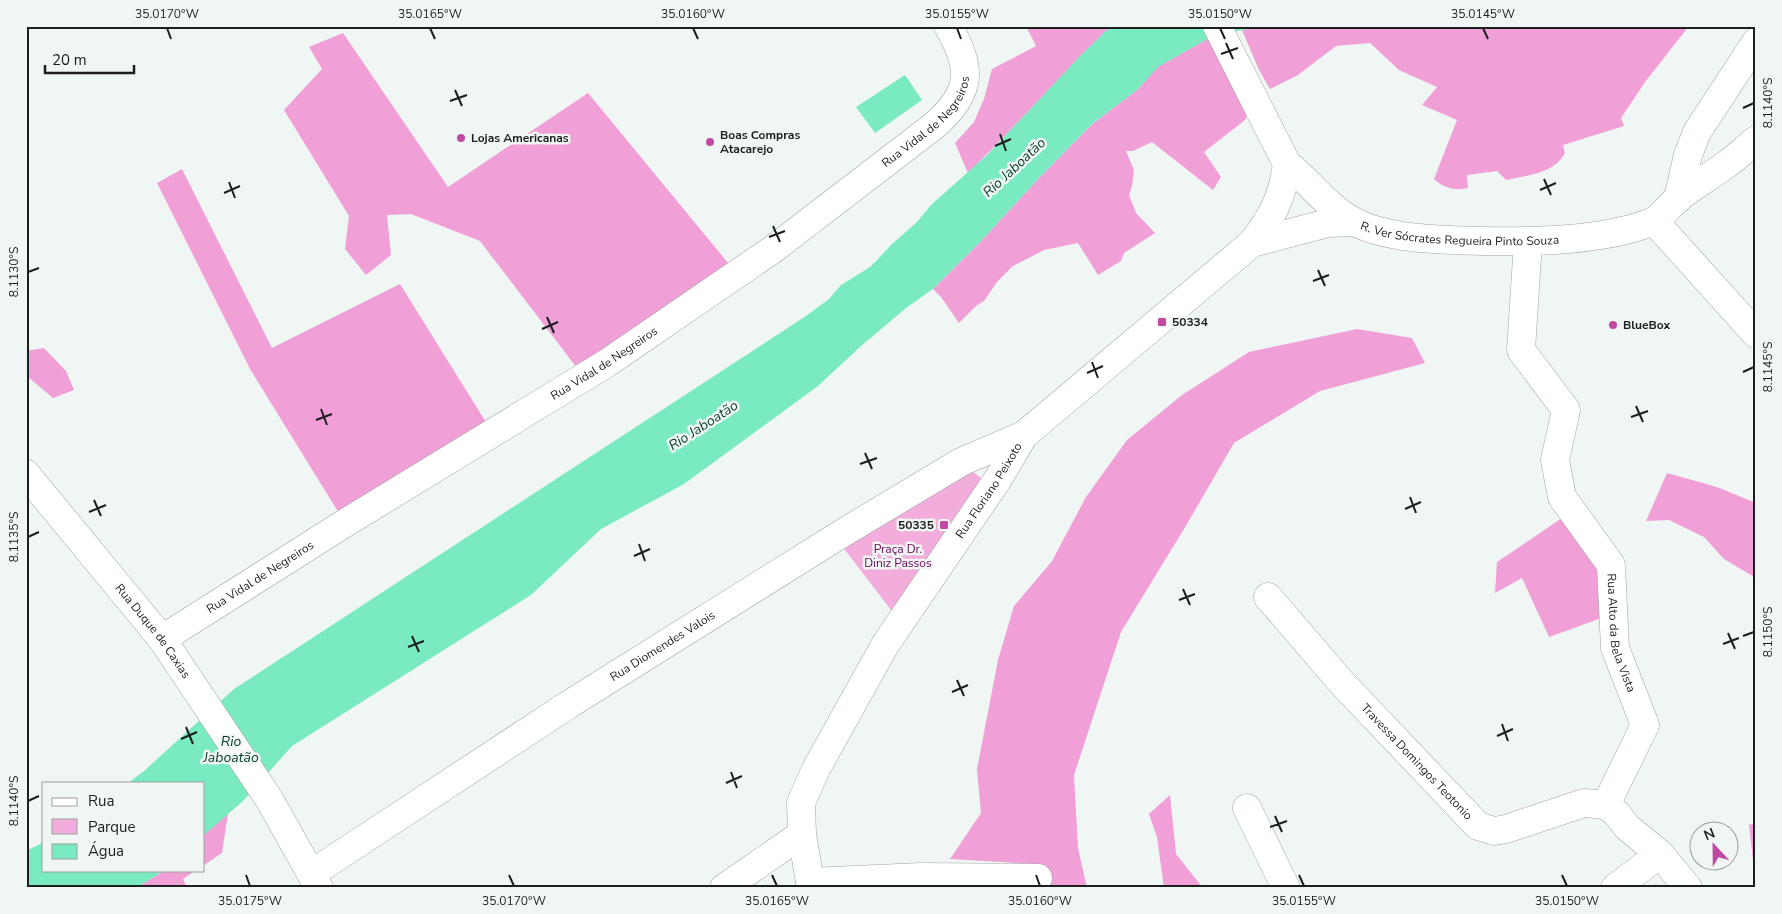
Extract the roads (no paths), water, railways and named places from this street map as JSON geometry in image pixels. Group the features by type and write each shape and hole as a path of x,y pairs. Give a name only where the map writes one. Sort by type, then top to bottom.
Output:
{"street":[{"name":"Rua Vidal de Negreiros","path":"162,639 342,525 608,362 772,250 935,126 947,115 966,82 965,63 948,26"},
{"path":"1216,26 1287,164"},
{"path":"1678,198 1688,155 1697,132 1756,42"},
{"path":"1756,140 1729,163 1678,198 1654,221 1756,334"},
{"name":"R. Ver Sócrates Regueira Pinto Souza","path":"1287,164 1303,177 1335,210 1354,222 1369,228 1403,236 1446,241 1528,242 1599,235 1654,221"},
{"name":"Rua Floriano Peixoto","path":"811,885 802,834 801,803 820,761 885,645 998,479 1024,435 1252,243 1267,224 1278,202 1287,164"},
{"path":"1252,243 1328,223 1354,222"},
{"name":"Rua Alto da Bela Vista","path":"1528,242 1521,350 1566,410 1555,460 1562,497 1612,565 1615,648 1644,725 1606,805"},
{"name":"Rua Diomendes Valois","path":"315,881 568,705 846,531 962,462 1024,435"},
{"name":"Rua Duque de Caxias","path":"26,474 162,639 268,799 315,881"},
{"name":"Travessa Domingos Teotonio","path":"1268,597 1342,683 1478,826 1494,831 1506,829 1584,803 1606,805"},
{"path":"1606,805 1617,814 1627,827 1660,854 1688,888"},
{"path":"1247,808 1286,888"},
{"path":"724,888 802,834"},
{"path":"1615,888 1660,854"},
{"path":"811,885 921,877 1038,878"}],"water":[{"name":"Rio Jaboatão","path":"1111,26 1267,26 1209,38 1158,67 1137,90 1092,124 933,289 906,308 818,386 684,484 601,529 531,595 292,746 243,801 205,834 205,782 129,782 144,771 234,689 806,316 829,299 841,285 870,267 917,222 931,205 987,155 1080,56"},
{"path":"905,75 922,100 875,133 856,107"},
{"path":"42,843 42,872 162,872 136,888 26,888 26,851"}],"place":[{"name":"Lojas Americanas","path":"461,138"},
{"name":"Boas Compras Atacarejo","path":"710,142"},
{"name":"50334","path":"1162,322"},
{"name":"BlueBox","path":"1613,325"},
{"name":"50335","path":"944,525"}],"park label":[{"name":"Praça Dr. Diniz Passos","path":"898,556"}]}
